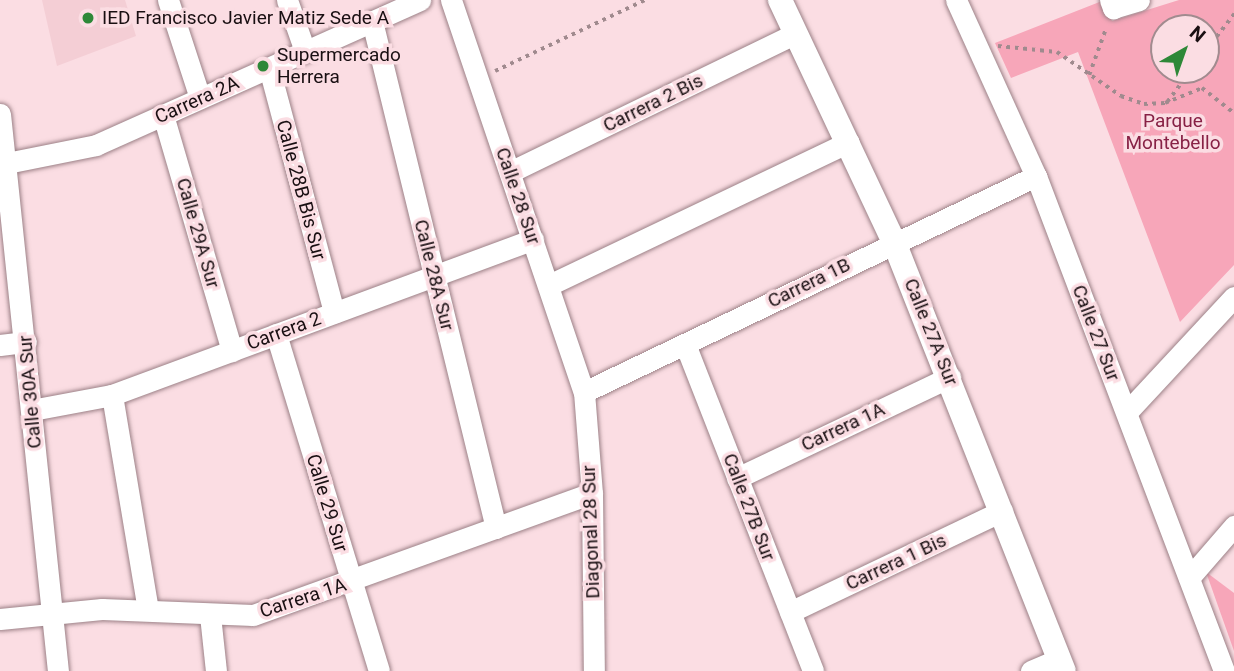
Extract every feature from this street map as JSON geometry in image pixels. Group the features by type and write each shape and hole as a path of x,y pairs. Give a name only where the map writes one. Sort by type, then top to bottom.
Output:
{"street":[{"path":"168,0 200,98"},
{"path":"287,0 305,51"},
{"name":"Carrera 2A","path":"7,163 96,145 420,0"},
{"name":"Calle 28 Sur","path":"451,0 584,392"},
{"name":"Calle 27A Sur","path":"780,0 894,242 950,377 1061,665"},
{"name":"Calle 27 Sur","path":"956,0 1036,176 1224,671"},
{"path":"1111,4 1139,0"},
{"name":"Calle 28A Sur","path":"372,21 496,528"},
{"name":"Carrera 2 Bis","path":"510,172 796,33"},
{"name":"Calle 28B Bis Sur","path":"269,68 334,313"},
{"name":"Calle 30A Sur","path":"0,114 26,342 58,671"},
{"name":"Calle 29A Sur","path":"163,115 232,351"},
{"path":"549,285 849,142"},
{"name":"Carrera 1B","path":"584,392 1036,176"},
{"name":"Carrera 2","path":"32,410 112,395 533,239"},
{"path":"1127,412 1234,297"},
{"name":"Calle 29 Sur","path":"276,334 379,671"},
{"path":"0,345 26,342"},
{"name":"Calle 27B Sur","path":"685,344 813,671"},
{"name":"Carrera 1A","path":"737,478 950,377"},
{"name":"Diagonal 28 Sur","path":"584,392 592,493 594,671"},
{"path":"112,395 148,609"},
{"name":"Carrera 1A","path":"0,618 51,611 148,609 211,615 253,615 352,582 592,493"},
{"name":"Carrera 1 Bis","path":"790,612 1002,511"},
{"path":"1189,578 1234,526"},
{"path":"211,615 216,671"},
{"path":"1031,671 1061,665"}],"path":[{"path":"478,79 645,0"},
{"path":"1088,75 1111,4"},
{"path":"1220,32 1234,14"},
{"path":"975,44 1056,52 1121,96 1144,104 1165,103 1202,88 1234,113"},
{"path":"1165,103 1180,84"}],"shaded area":[{"name":"IED Francisco Javier Matiz Sede A","path":"42,0 125,0 136,36 57,66"}],"green space":[{"name":"Parque Montebello","path":"1179,0 1234,0 1234,265 1180,322 1078,52 1011,78 995,43 1102,1 1112,21"},
{"path":"1206,572 1234,593 1234,651"}],"place":[{"name":"IED Francisco Javier Matiz Sede A","path":"88,18"},
{"name":"Supermercado Herrera","path":"263,66"}]}
